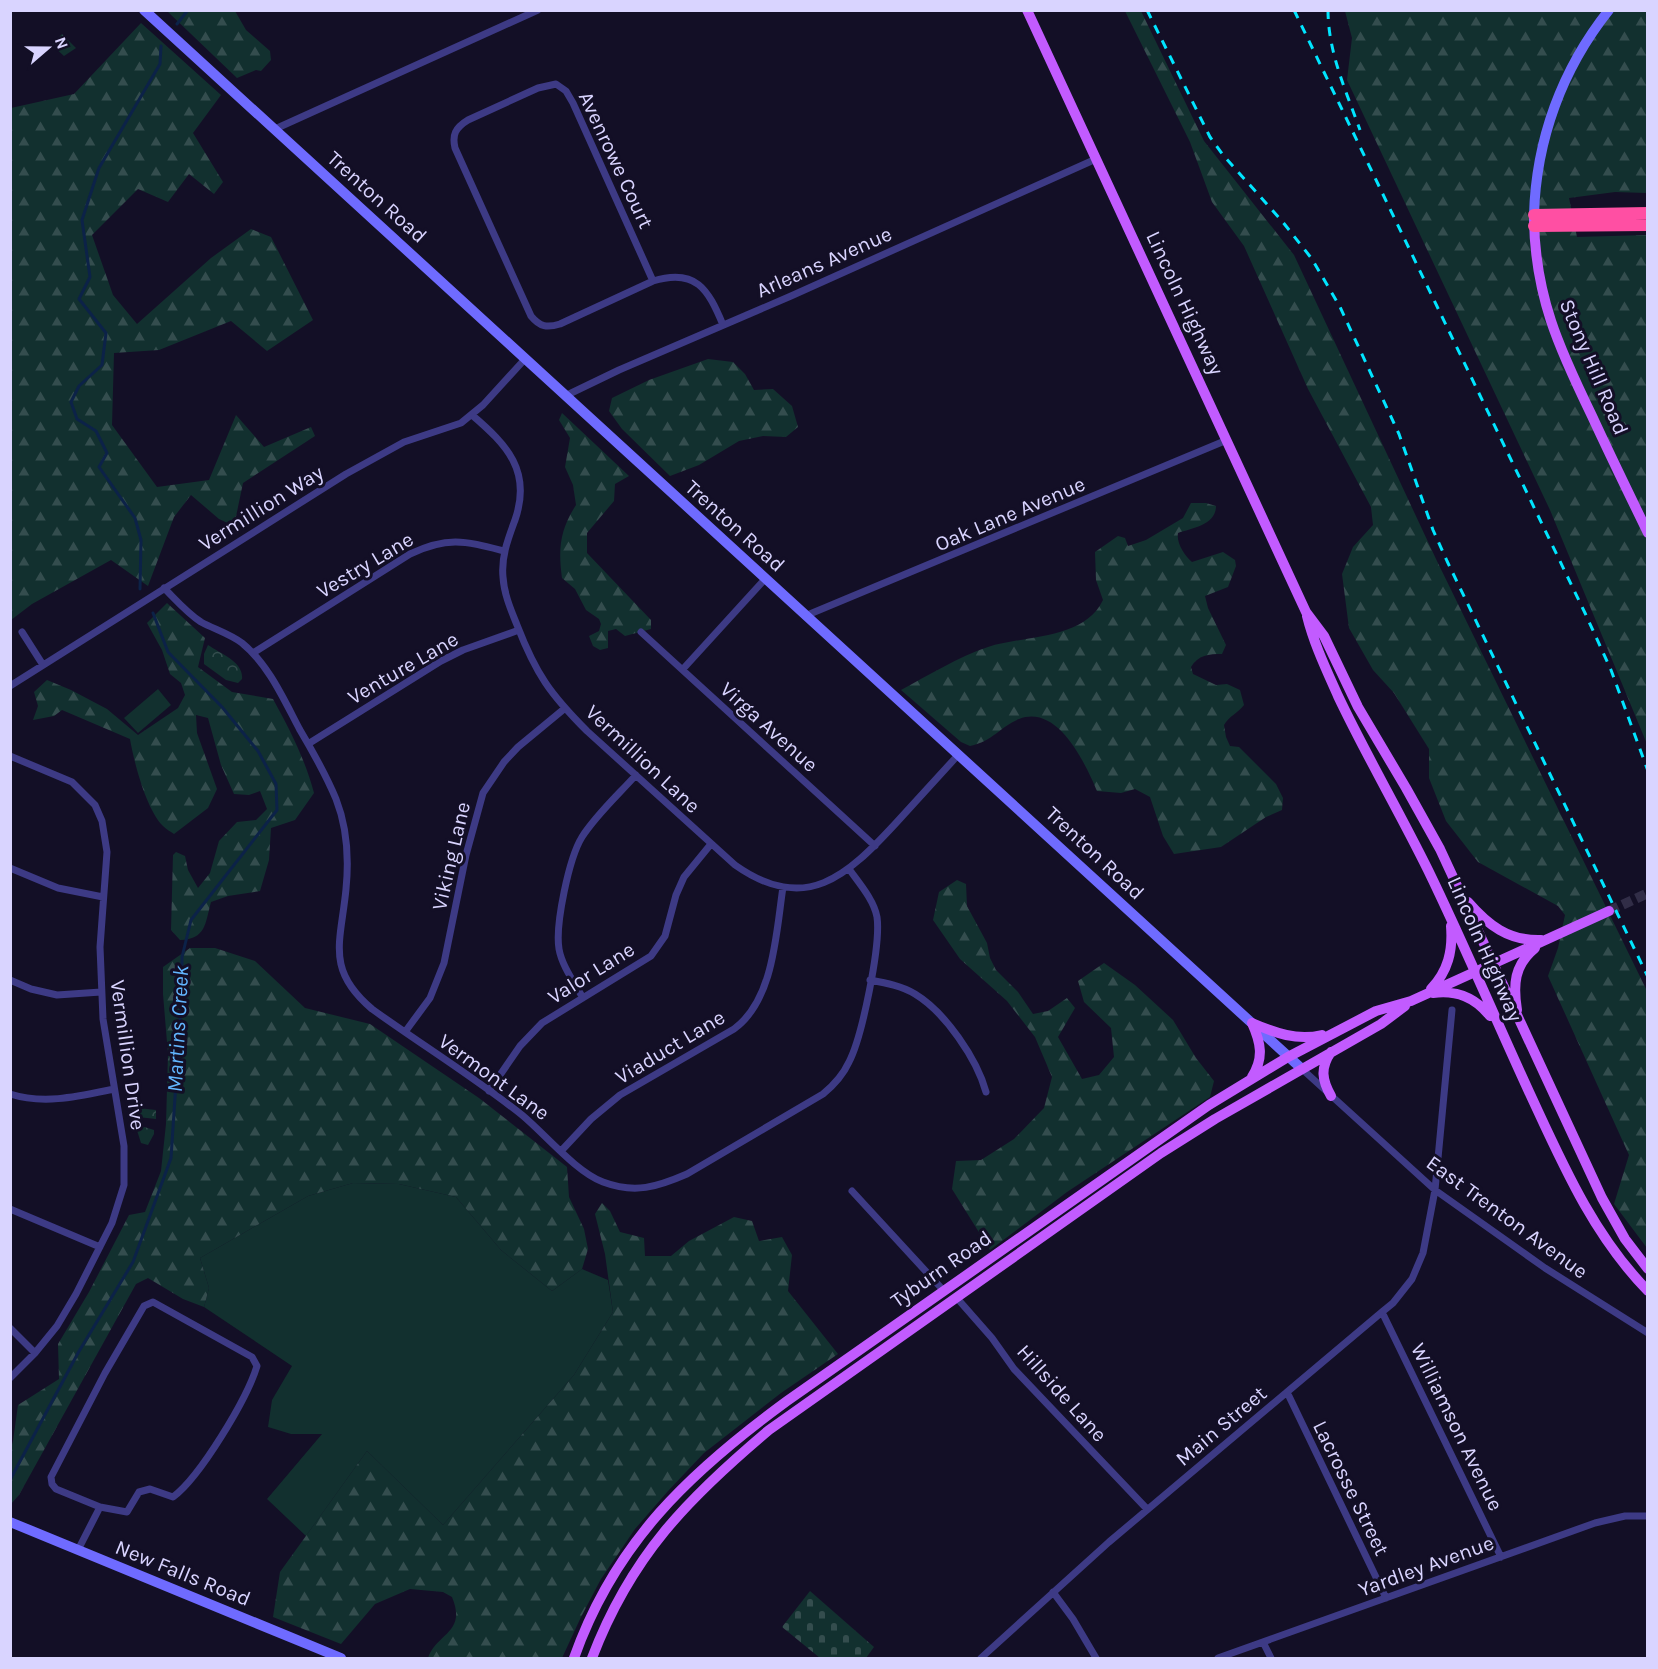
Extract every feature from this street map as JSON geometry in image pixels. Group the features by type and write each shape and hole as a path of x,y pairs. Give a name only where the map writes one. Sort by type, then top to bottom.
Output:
{"highway":[{"path":"1534,221 1647,213"},
{"path":"1534,221 1647,225"}],"main road":[{"name":"Trenton Road","path":"144,10 1302,1069"},
{"name":"Lincoln Highway","path":"1028,10 1306,612 1313,641 1354,730 1448,912 1555,1149 1611,1248 1647,1290"},
{"name":"Stony Hill Road","path":"1609,10 1580,52 1554,106 1539,160 1534,221 1540,287 1555,336 1647,533"},
{"name":"Lincoln Highway","path":"1306,612 1324,636 1358,707 1433,835 1602,1198 1625,1239 1647,1269"},
{"path":"1461,894 1480,915 1500,931 1521,940 1544,940"},
{"name":"Tyburn Road","path":"574,1657 596,1607 630,1550 648,1525 682,1486 751,1427 1209,1105 1251,1079 1376,1011 1411,1001 1609,911"},
{"path":"1427,994 1444,973 1451,952 1451,927 1448,912"},
{"path":"1519,1022 1515,977 1524,959 1544,940"},
{"path":"1427,994 1447,992 1467,996 1481,1005 1496,1022"},
{"name":"Tyburn Road","path":"592,1659 610,1614 655,1542 687,1504 769,1430 1170,1147 1381,1024 1411,1001"},
{"path":"1252,1023 1290,1036 1315,1037 1334,1032"},
{"path":"1251,1079 1257,1068 1261,1052 1252,1023"},
{"path":"1332,1052 1323,1070 1324,1082 1334,1099"},
{"name":"New Falls Road","path":"10,1522 341,1659"}],"street":[{"path":"274,129 538,10"},
{"name":"Avenrowe Court","path":"549,84 561,86 573,103 653,281 560,324 543,327 535,322 520,294 455,148 453,139 458,127 468,120 538,88 549,84"},
{"name":"Arleans Avenue","path":"565,396 1096,159"},
{"path":"653,281 681,277 700,284 712,300 723,325"},
{"name":"Vermillion Way","path":"10,686 383,452 450,427 471,415 525,359"},
{"name":"Vermillion Lane","path":"471,415 500,441 516,464 521,491 504,551 503,578 506,594 519,630 538,674 564,709 711,844 751,876 792,888 813,886 836,878 875,846 959,754"},
{"name":"Oak Lane Avenue","path":"805,616 1227,440"},
{"name":"Vestry Lane","path":"253,653 410,554 427,546 459,541 504,551"},
{"path":"683,669 765,579"},
{"name":"Vermont Lane","path":"164,588 188,612 232,637 253,653 276,686 337,801 346,843 346,886 338,945 342,970 352,990 361,1000 521,1114 595,1178 628,1188 653,1187 676,1179 784,1118 833,1086 849,1063 855,1049 876,952 877,917 874,908 849,869"},
{"name":"Venture Lane","path":"308,744 441,661 463,650 519,630"},
{"path":"22,632 43,665"},
{"name":"Virga Avenue","path":"641,632 875,846"},
{"name":"Viking Lane","path":"405,1032 430,998 444,963 468,845 483,793 504,762 518,747 564,709"},
{"name":"Vermillion Drive","path":"10,756 72,782 95,804 102,821 106,840 101,992 103,1019 124,1146 124,1185 118,1207 100,1247 62,1318 35,1353 10,1378"},
{"path":"583,998 562,960 558,940 570,869 582,837 636,775"},
{"name":"Valor Lane","path":"489,1091 531,1033 542,1023 644,962 659,946 669,924 676,895 684,877 711,844"},
{"path":"10,868 58,888 103,897"},
{"name":"Viaduct Lane","path":"562,1150 591,1119 620,1095 727,1034 747,1019 759,1002 766,982 783,887"},
{"path":"10,980 46,993 68,995 101,992"},
{"path":"870,980 891,984 916,994 937,1012 977,1068 986,1092"},
{"name":"Main Street","path":"981,1659 1147,1509 1382,1312 1405,1288 1418,1267 1428,1232 1449,1062 1452,1010"},
{"name":"East Trenton Avenue","path":"1302,1069 1435,1190 1545,1268 1647,1333"},
{"path":"10,1094 55,1100 114,1089"},
{"path":"852,1191 944,1291"},
{"path":"10,1209 100,1247"},
{"name":"Hillside Lane","path":"956,1297 992,1338 1014,1369 1147,1509"},
{"path":"153,1302 252,1357 257,1366 241,1404 207,1457 181,1491 173,1497 150,1489 139,1492 127,1512 100,1507 56,1489 51,1484 51,1477 105,1373 144,1306 153,1302"},
{"name":"Williamson Avenue","path":"1382,1312 1501,1557"},
{"path":"10,1328 35,1353"},
{"name":"Lacrosse Street","path":"1287,1392 1386,1598"},
{"path":"78,1550 100,1507"},
{"name":"Yardley Avenue","path":"1218,1659 1595,1523 1625,1516 1647,1516"},
{"path":"1053,1592 1073,1619 1096,1659"},
{"path":"1263,1642 1271,1659"}],"green space":[{"path":"167,11 235,11 246,30 270,51 271,60 261,71 256,70 237,78"},
{"path":"1125,11 1141,11 1204,141 1294,255 1436,559 1647,991 1647,1248 1614,1204 1629,1155 1548,976 1558,948 1565,915 1558,906 1478,862 1446,821 1429,778 1429,749 1394,693 1373,670 1349,628 1342,574 1353,547 1373,525 1371,507 1308,389 1244,246 1212,202 1190,142"},
{"path":"1345,11 1647,11 1647,193 1615,192 1569,198 1577,237 1647,235 1647,744 1550,510 1347,80 1352,38"},
{"path":"141,23 221,95 193,133 223,182 214,194 189,174 168,202 138,189 92,235 113,295 137,324 211,258 251,229 271,237 313,320 267,351 231,321 159,350 114,353 112,425 157,487 209,480 236,415 264,447 311,427 315,436 243,483 234,526 219,519 191,495 174,517 148,586 111,560 32,604 11,620 11,108 74,94"},
{"path":"62,34 76,48 64,56 52,45"},
{"path":"708,359 733,362 745,374 754,390 773,389 792,406 798,427 786,437 763,436 739,441 699,465 670,476 622,429 609,411 612,398 649,380"},
{"path":"562,413 629,476 615,484 614,501 587,533 587,553 651,620 651,629 625,636 616,629 608,631 608,648 600,650 593,646 589,636 599,631 601,624 599,619 586,610 575,589 562,578 560,557 563,531 576,505 573,485 565,467 570,438 559,420"},
{"path":"1191,503 1216,506 1208,522 1178,533 1178,541 1184,553 1192,562 1223,552 1235,560 1236,566 1228,587 1205,596 1208,608 1226,645 1222,654 1208,655 1197,660 1191,667 1193,674 1216,685 1227,684 1240,690 1244,705 1224,725 1226,737 1230,746 1239,747 1276,784 1283,798 1282,810 1266,817 1221,847 1174,854 1163,836 1150,797 1135,789 1121,793 1097,791 1068,739 1046,720 1033,717 1019,719 985,741 970,746 961,742 901,690 977,651 1003,643 1052,634 1082,623 1094,613 1103,600 1096,580 1095,552 1118,536 1125,538 1128,546 1146,540 1183,518"},
{"path":"167,603 205,638 198,667 232,692 273,699 296,745 314,793 295,820 271,828 269,860 260,891 228,896 211,902 200,933 195,937 180,940 171,930 173,855 176,852 185,856 188,870 198,888 210,873 219,841 237,822 256,820 267,809 260,791 249,795 234,794 221,765 208,718 196,715 197,733 217,789 208,808 174,834 163,826 151,808 138,772 130,739 62,710 54,716 33,720 38,706 34,692 47,680 107,709 138,735 178,708 185,695 181,683 170,674 162,650 147,623"},
{"path":"208,645 236,663 242,673 242,679 238,683 226,680 204,664 204,654"},
{"path":"158,689 171,705 138,733 124,718"},
{"path":"957,880 966,884 967,906 987,943 990,958 996,970 1018,992 1033,1014 1048,1011 1067,998 1075,1008 1058,1037 1082,1079 1099,1075 1114,1057 1111,1028 1084,1002 1078,981 1104,963 1135,985 1173,1020 1196,1058 1214,1081 1210,1097 1067,1192 990,1250 952,1189 956,1161 981,1160 1014,1139 1044,1108 1052,1077 1035,1037 1007,1001 960,959 933,920 939,892"},
{"path":"190,948 215,948 255,961 305,1008 370,1024 479,1098 567,1167 569,1197 584,1229 588,1249 582,1269 552,1291 501,1250 456,1197 399,1184 353,1183 308,1196 200,1258 209,1288 204,1307 183,1299 148,1278 136,1284 19,1495 11,1504 11,1448 18,1405 59,1379 58,1344 89,1292 129,1215 145,1212 161,1171 166,1124 168,1054 163,967"},
{"path":"138,1108 156,1110 156,1119 138,1117"},
{"path":"138,1125 154,1130 148,1145 141,1143 136,1127"},
{"path":"353,1183 399,1184 456,1197 501,1250 552,1291 582,1269 608,1280 613,1312 574,1375 443,1525 367,1451 306,1536 267,1499 322,1434 291,1434 268,1427 272,1400 292,1366 204,1307 209,1288 200,1258 308,1196"},
{"path":"602,1203 610,1211 620,1232 644,1238 645,1256 671,1256 689,1241 734,1217 752,1221 759,1241 782,1237 792,1255 788,1291 838,1354 781,1393 704,1453 668,1491 635,1529 601,1579 562,1658 428,1658 432,1650 449,1632 456,1618 452,1597 443,1592 410,1589 375,1604 341,1644 273,1617 280,1572 367,1451 443,1525 574,1375 613,1312 605,1254 595,1214"},
{"path":"810,1591 874,1647 866,1658 820,1658 782,1627"}],"waterway":[{"name":"Martins Creek","path":"177,24 188,10"},
{"name":"Martins Creek","path":"140,589 141,540 135,518 99,467 107,453 96,431 77,419 71,402 79,386 102,365 106,333 79,299 90,277 82,220 99,168 160,64 161,46"},
{"name":"Martins Creek","path":"10,1480 78,1353 133,1262 171,1158 182,991 182,957 191,920 277,810 276,784 258,751 222,707 168,652 153,613"}],"tunnel":[{"path":"1609,911 1648,893"}],"railway":[{"path":"1147,10 1210,137 1312,259 1340,307 1399,434 1433,530 1447,561 1648,977"},
{"path":"1294,10 1585,613 1611,670 1648,771"},
{"path":"1328,10 1334,56 1360,130"}]}
